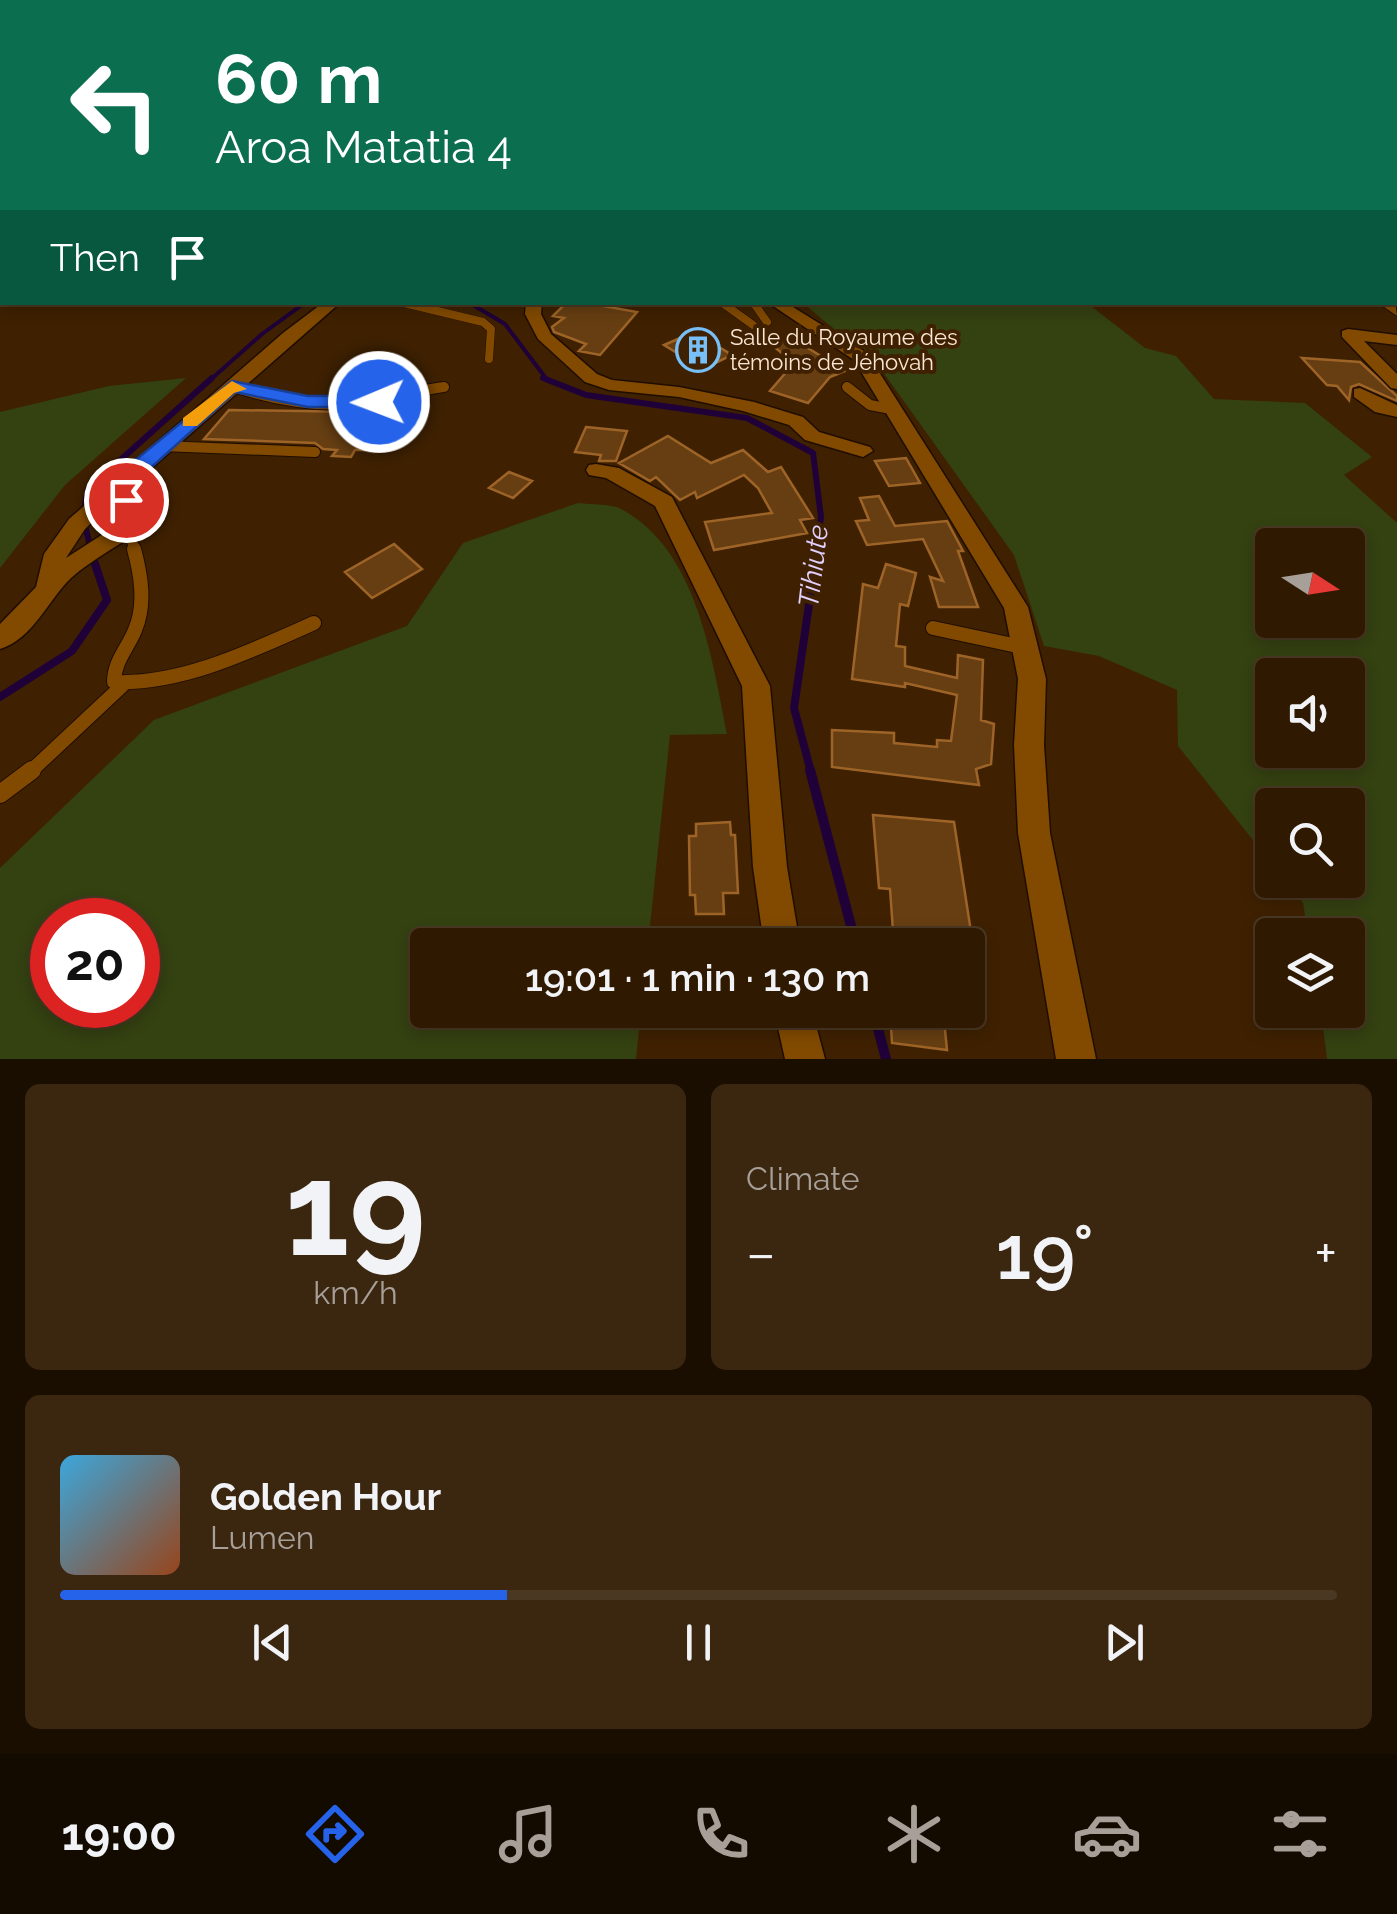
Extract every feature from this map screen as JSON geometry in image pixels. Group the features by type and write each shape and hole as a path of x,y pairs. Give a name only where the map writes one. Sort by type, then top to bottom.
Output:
{"street":[{"path":"534,305 544,336 556,351 592,378 609,385 680,392 746,406 796,420 812,436 864,451"},
{"path":"779,305 862,357 1013,600 1032,680 1028,745 1034,833 1076,1059"},
{"path":"49,589 50,566 70,533 315,310"},
{"path":"1397,340 1348,334 1397,384"},
{"path":"1360,393 1382,408 1397,411"},
{"path":"596,470 612,472 664,502 756,686 770,866 779,928"},
{"path":"0,639 76,562 120,533 130,477"},
{"path":"798,1028 804,1059"}],"lane":[{"path":"412,305 483,322 491,329 489,359"},
{"path":"725,305 753,325"},
{"path":"755,305 767,322"},
{"path":"232,386 272,396 347,403 379,402 417,389 444,387"},
{"path":"847,386 870,405 892,410"},
{"path":"162,446 315,452"},
{"path":"120,533 141,591 136,628 113,674 114,682 147,682 254,648 314,622"},
{"path":"933,628 1023,647"},
{"path":"0,794 26,776 124,684"}],"green space":[{"path":"805,305 1090,305 1145,348 1176,356 1214,399 1305,403 1372,457 1344,475 1397,523 1397,1059 1327,1059 1323,1028 1365,1028 1365,918 1305,918 1299,898 1365,898 1365,788 1255,788 1255,843 1178,746 1177,690 1099,656 1044,646 1014,555 880,368"},
{"path":"186,378 65,485 0,568 0,412 109,386"},
{"path":"578,503 623,510 648,528 684,579 707,641 727,734 670,735 650,928 410,928 410,1028 639,1028 636,1059 0,1059 0,868 154,720 407,626 463,543"}],"building":[{"path":"564,305 598,305 637,312 600,355 579,351 586,344 554,332 552,327 564,318 553,316"},
{"name":"Salle du Royaume des témoins de Jéhovah","path":"694,332 732,355 703,369 664,345"},
{"path":"790,337 845,371 830,377 808,403 770,391 794,363 772,345"},
{"path":"1302,358 1360,362 1397,396 1397,401 1359,384 1351,387 1349,400 1337,386 1327,385"},
{"path":"229,410 388,414 366,450 355,450 351,457 332,456 337,450 323,449 315,443 204,439"},
{"path":"586,427 627,431 616,461 599,461 601,455 575,452"},
{"path":"668,436 711,463 743,450 768,472 781,467 813,518 800,520 807,533 714,550 705,522 772,513 758,488 744,475 697,498 695,492 680,500 656,477 650,481 619,463"},
{"path":"906,458 920,483 889,486 875,461"},
{"path":"509,472 532,481 513,498 489,488"},
{"path":"879,496 895,526 947,521 963,551 958,551 978,607 939,607 930,577 943,581 923,539 867,545 856,521 869,520 860,498"},
{"path":"394,544 422,569 372,598 345,572"},
{"path":"886,564 916,573 908,606 900,604 896,646 905,647 905,666 957,678 958,655 983,660 981,720 994,724 991,764 976,769 979,785 832,767 832,730 894,733 894,743 937,747 937,740 951,741 957,695 905,683 905,687 852,679 863,584 878,588"},
{"path":"873,815 954,822 970,928 893,928 890,889 879,888"},
{"path":"730,822 731,835 735,835 738,893 723,893 724,914 696,914 695,895 690,895 689,836 696,836 696,824"},
{"path":"891,1028 945,1028 947,1050 892,1043"}],"waterway":[{"path":"209,381 302,305"},
{"name":"Tihiute","path":"473,305 505,324 547,380"},
{"path":"91,551 83,516 88,489 212,378"},
{"name":"Tihiute","path":"543,378 547,380"},
{"name":"Tihiute","path":"547,380 586,395 747,418 813,453 821,517 816,551"},
{"path":"0,697 72,651 107,600 90,549"},
{"name":"Tihiute","path":"811,772 794,708 817,549"},
{"name":"Tihiute","path":"810,770 852,928"},
{"name":"Tihiute","path":"878,1028 886,1059"}],"slow traffic":[{"path":"190,422 232,386 238,389"}],"place":[{"name":"Salle du Royaume des témoins de Jéhovah","path":"698,350"}],"route":[{"path":"126,500 126,486 140,466 232,386 308,402 379,402"}]}
